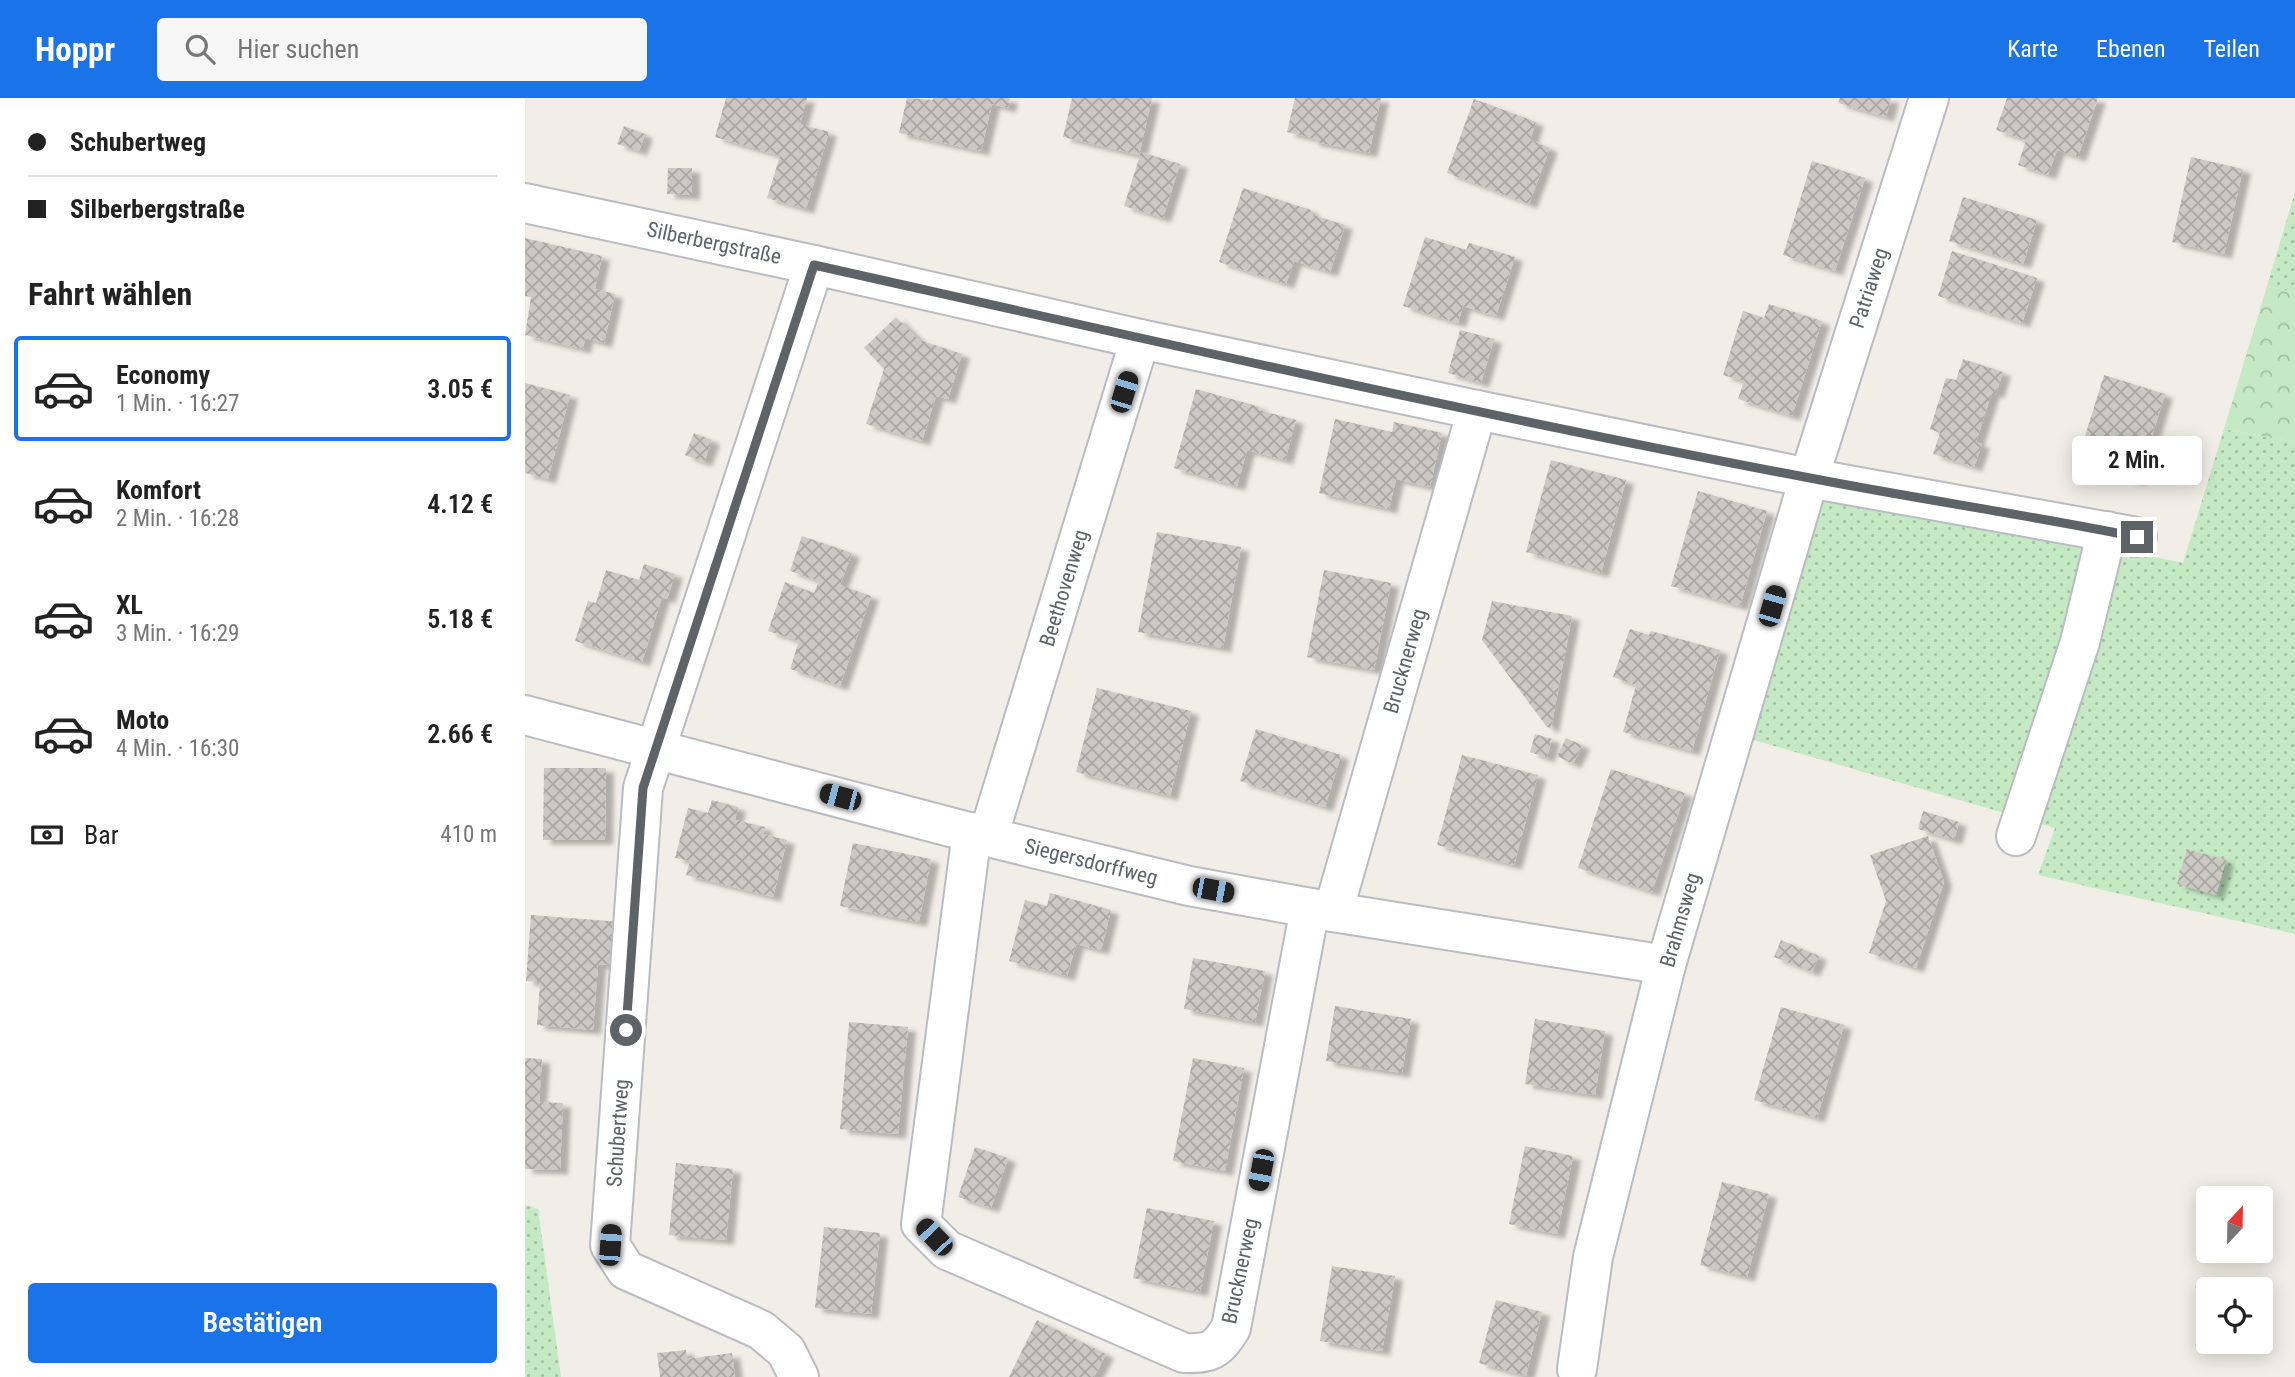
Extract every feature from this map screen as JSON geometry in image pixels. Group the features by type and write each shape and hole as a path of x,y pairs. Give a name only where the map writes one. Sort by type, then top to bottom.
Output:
{"street":[{"name":"Patriaweg","path":"1809,478 1930,98"},
{"name":"Silberbergstraße","path":"525,203 1140,339 1477,410 1809,478 2122,534 2080,642 2016,836"},
{"name":"Schubertweg","path":"799,1377 786,1351 761,1330 626,1270 610,1245 643,788 814,265"},
{"name":"Beethovenweg","path":"921,1224 980,835 1140,339"},
{"name":"Brucknerweg","path":"921,1224 947,1250 1184,1353 1204,1354 1220,1346 1231,1328 1321,910 1477,410"},
{"name":"Brahmsweg","path":"1577,1369 1593,1257 1666,965 1809,478"},
{"name":"Siegersdorffweg","path":"525,715 980,835 1189,886 1321,910 1666,965"}],"green space":[{"path":"2295,192 2295,292 2267,286"},
{"path":"2267,286 2295,292 2295,442 2224,429"},
{"path":"2224,429 2295,442 2295,934 2038,875 2055,828 1747,738 1819,485 2183,563"},
{"path":"525,1205 538,1209 561,1377 525,1377"}],"building":[{"path":"726,98 807,98 800,124 829,132 806,209 767,198 780,156 715,137"},
{"path":"907,98 1010,98 1008,108 992,104 981,151 899,133"},
{"path":"1072,98 1152,98 1139,155 1063,137"},
{"path":"1295,98 1381,98 1369,153 1311,141 1312,138 1287,132"},
{"path":"1840,98 1891,98 1886,117 1838,103"},
{"path":"2007,98 2098,98 2078,157 2057,150 2048,175 2018,165 2026,140 1996,130"},
{"path":"1474,99 1536,122 1530,140 1550,148 1529,204 1447,173"},
{"path":"624,126 645,134 639,151 617,144"},
{"path":"1141,152 1180,164 1163,218 1124,206"},
{"path":"2191,157 2243,169 2224,254 2172,242"},
{"path":"1812,161 1865,178 1835,271 1783,255"},
{"path":"668,168 692,168 692,195 667,194"},
{"path":"1243,188 1311,210 1310,214 1345,225 1330,272 1294,261 1286,284 1219,262"},
{"path":"1963,197 2037,220 2023,264 1949,241"},
{"path":"1425,237 1466,250 1469,243 1515,257 1496,316 1463,306 1458,323 1403,306"},
{"path":"525,238 602,256 595,289 615,294 604,343 585,338 583,349 525,335 531,297 525,296"},
{"path":"1952,251 2037,278 2022,323 1938,296"},
{"path":"1769,304 1822,321 1792,416 1738,399 1744,381 1723,375 1743,311 1764,318"},
{"path":"896,317 919,340 962,354 948,399 936,396 922,441 866,424 884,369 864,348"},
{"path":"1460,330 1494,339 1481,383 1448,373"},
{"path":"1963,359 2003,372 1996,394 1992,392 1976,442 1982,444 1974,467 1933,454 1940,433 1930,429 1946,378 1956,380"},
{"path":"2104,375 2165,394 2138,481 2077,462"},
{"path":"525,383 570,395 548,479 525,473"},
{"path":"1196,389 1296,420 1285,460 1247,450 1237,486 1174,468"},
{"path":"1335,419 1392,432 1394,422 1442,433 1430,487 1396,479 1389,509 1319,493"},
{"path":"694,433 712,440 704,462 685,455"},
{"path":"1551,460 1626,480 1601,573 1526,552"},
{"path":"1698,491 1767,511 1740,606 1671,586"},
{"path":"1157,532 1241,547 1223,648 1138,632"},
{"path":"802,536 852,553 840,585 871,596 840,686 790,669 799,641 768,631 785,582 814,593 819,581 790,571"},
{"path":"644,564 675,574 667,599 662,597 642,662 575,641 588,601 596,603 606,570 639,580"},
{"path":"1324,570 1391,583 1374,670 1307,657"},
{"path":"1492,601 1572,616 1551,728 1547,727 1482,640"},
{"path":"1630,629 1649,635 1651,631 1720,650 1692,751 1623,732 1636,685 1613,677"},
{"path":"1097,688 1191,711 1170,796 1076,772"},
{"path":"1256,729 1341,755 1325,807 1240,781"},
{"path":"1535,734 1552,739 1547,758 1530,752"},
{"path":"1566,738 1582,745 1573,764 1557,756"},
{"path":"1462,755 1538,775 1514,865 1437,845"},
{"path":"544,768 606,768 605,840 543,840"},
{"path":"1611,769 1685,793 1652,892 1578,868"},
{"path":"712,800 738,807 735,820 765,827 763,834 787,840 773,897 686,875 690,861 675,858 688,808 708,813"},
{"path":"1923,811 1959,822 1954,840 1918,829"},
{"path":"1928,836 1944,882 1916,968 1869,953 1886,901 1870,855"},
{"path":"853,843 931,859 919,922 840,906"},
{"path":"2187,849 2226,860 2216,895 2177,884"},
{"path":"1050,893 1111,910 1101,950 1076,944 1067,976 1009,961 1025,900 1047,906"},
{"path":"531,915 621,922 617,965 598,964 593,1030 537,1025 540,982 526,981"},
{"path":"1781,940 1819,956 1812,972 1774,957"},
{"path":"1193,958 1265,971 1255,1022 1184,1009"},
{"path":"1335,1006 1411,1019 1402,1073 1326,1061"},
{"path":"1781,1007 1844,1025 1817,1118 1754,1100"},
{"path":"1535,1019 1605,1031 1595,1095 1525,1084"},
{"path":"849,1022 908,1027 898,1134 840,1129"},
{"path":"525,1058 542,1059 539,1102 563,1103 560,1170 525,1169"},
{"path":"1193,1058 1244,1068 1225,1171 1173,1161"},
{"path":"1525,1146 1573,1156 1557,1234 1509,1224"},
{"path":"975,1147 1008,1158 991,1208 958,1197"},
{"path":"676,1163 733,1169 726,1240 669,1235"},
{"path":"1722,1182 1769,1194 1747,1277 1700,1265"},
{"path":"1147,1208 1214,1221 1200,1292 1133,1278"},
{"path":"824,1227 880,1233 871,1314 815,1308"},
{"path":"1332,1266 1395,1276 1382,1351 1320,1341"},
{"path":"1496,1300 1542,1312 1526,1376 1479,1363"},
{"path":"1037,1320 1106,1354 1094,1377 1009,1377"},
{"path":"686,1350 687,1359 732,1353 735,1377 660,1377 657,1353"}],"route":[{"path":"626,1030 643,788 814,265 1140,339 1477,410 1809,478 2137,537"}]}
